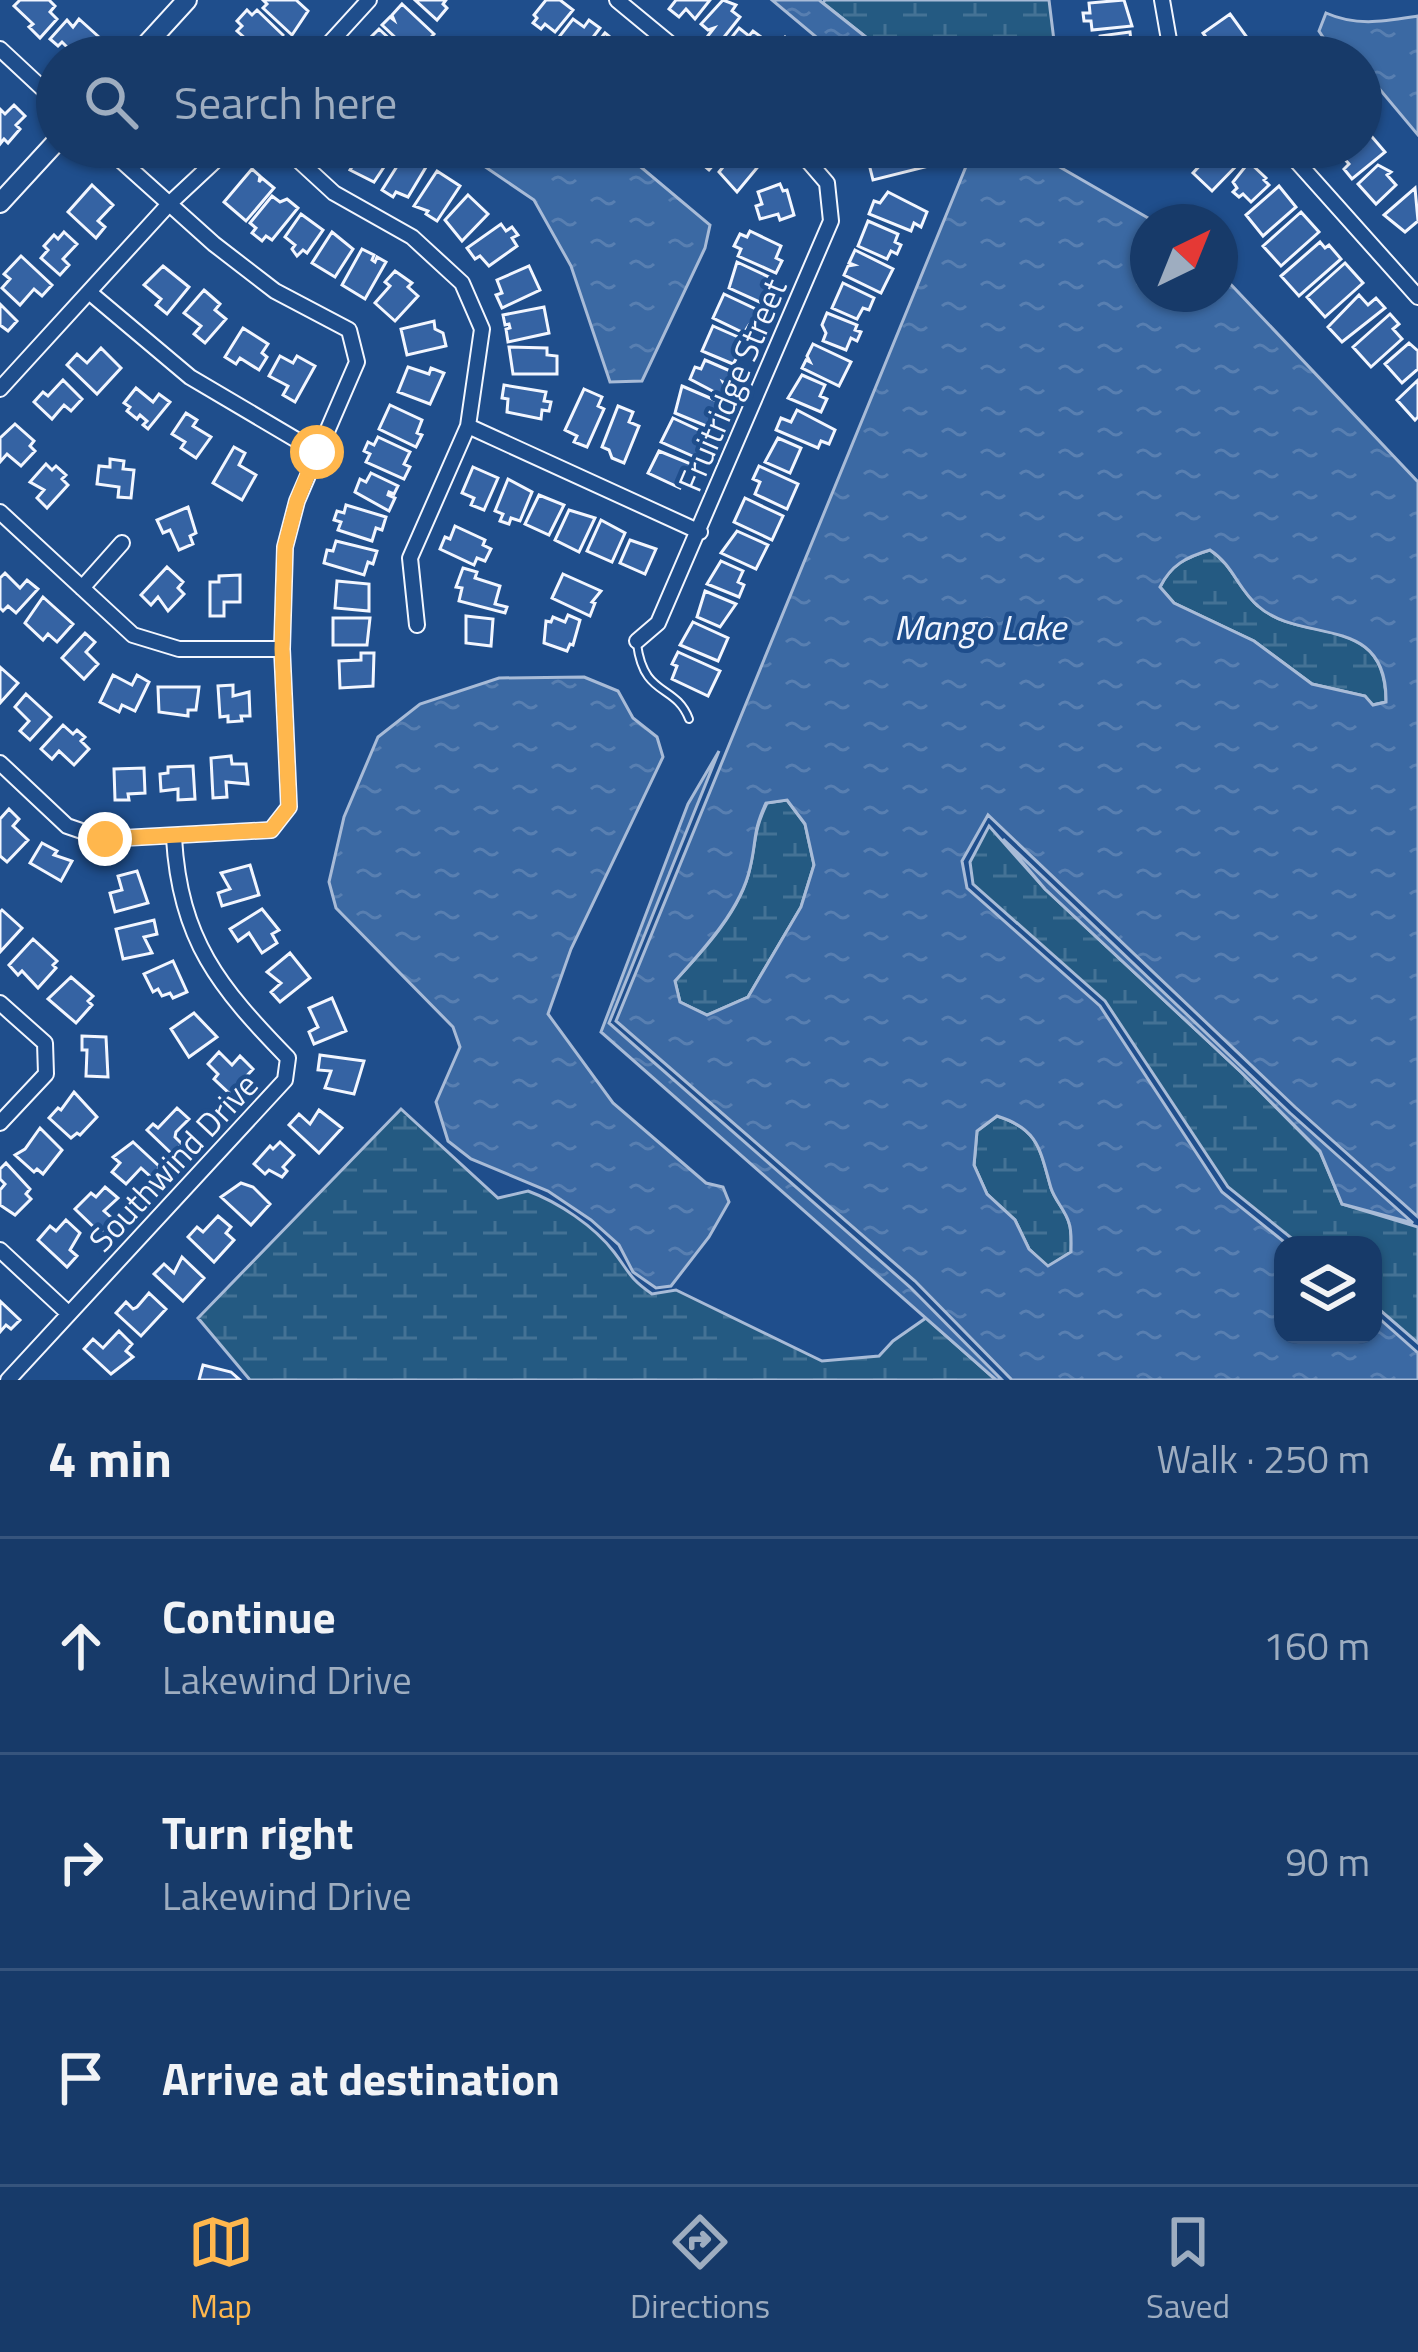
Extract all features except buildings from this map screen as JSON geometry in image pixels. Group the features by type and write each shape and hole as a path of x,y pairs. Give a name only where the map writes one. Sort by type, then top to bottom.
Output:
{"street":[{"path":"154,36 187,0"},
{"path":"336,36 369,0"},
{"path":"617,0 661,36"},
{"path":"1162,0 1168,36"},
{"path":"0,49 36,82"},
{"path":"0,203 36,164"},
{"path":"0,764 67,826 105,839 271,830 289,807 282,649 285,547 297,501 357,362 349,330 275,291 129,168"},
{"path":"0,389 208,168"},
{"path":"306,168 334,194 412,237 463,284 482,329 468,427 410,558 417,625"},
{"name":"Fruitridge Street","path":"637,640 658,623 831,221 827,183 814,168"},
{"path":"1303,168 1418,297"},
{"path":"89,292 190,377 317,452"},
{"path":"468,427 700,532"},
{"path":"0,512 133,635 179,649 282,649"},
{"path":"82,588 122,543"},
{"name":"Southwind Drive","path":"8,1380 285,1080 288,1058 231,999 197,944 177,884 174,838"},
{"path":"0,1003 46,1043 46,1074 0,1123"},
{"path":"0,1250 70,1314"}],"lane":[{"path":"637,640 649,681 679,702 689,719"}],"green space":[{"path":"1049,0 1053,36 865,36 823,3"},
{"path":"1210,550 1251,599 1276,618 1357,641 1372,654 1382,673 1386,702 1372,705 1365,696 1312,684 1254,641 1174,603 1160,587 1164,579 1180,563"},
{"path":"787,800 805,824 814,865 801,907 748,997 707,1015 680,1002 675,981 739,899 767,803"},
{"path":"989,826 1045,889 1320,1152 1342,1204 1418,1227 1418,1343 1382,1312 1382,1236 1289,1236 1228,1187 1105,1001 973,884 970,862"},
{"path":"401,1109 498,1198 528,1191 575,1216 606,1242 652,1294 676,1290 822,1361 879,1356 926,1318 996,1380 250,1380 198,1318"},
{"path":"997,1116 1030,1134 1068,1219 1071,1252 1048,1267 1029,1249 1015,1220 987,1194 974,1165 977,1131"}],"water":[{"path":"772,0 819,0 864,36 815,36"},
{"path":"1326,13 1360,21 1418,16 1418,135 1382,92 1382,36 1322,36 1319,31"},
{"path":"487,168 642,168 710,225 705,248 642,381 610,382 571,266 534,200"},
{"name":"Mango Lake","path":"965,168 1061,168 1130,208 1130,312 1238,312 1238,292 1418,482 1418,1217 1295,1107 988,815 962,861 967,888 1100,1006 1222,1192 1277,1236 1274,1344 1382,1344 1382,1321 1418,1353 1418,1380 1012,1380 915,1281 616,1021","holes":["1210,550 1251,599 1276,618 1358,642 1373,655 1383,674 1386,702 1373,705 1365,696 1312,684 1254,641 1174,603 1160,587 1180,563","787,800 805,824 814,865 801,907 748,997 707,1015 680,1002 675,981 738,899 766,803","997,1116 1011,1121 1036,1143 1071,1230 1071,1252 1048,1266 1029,1249 1015,1220 987,1194 974,1165 977,1131"]},
{"path":"584,677 618,691 633,718 657,737 663,757 571,949 548,1014 613,1103 706,1183 723,1187 729,1202 671,1286 656,1288 633,1272 619,1245 591,1220 548,1191 471,1159 448,1141 436,1102 460,1047 453,1027 336,908 329,882 344,817 378,737 420,704 499,678"},
{"path":"719,751 609,1023 910,1287 1002,1380 996,1380 601,1032 688,804"},
{"path":"1003,839 1290,1113 1413,1223 1342,1204 1320,1151 1045,889"}],"route":[{"path":"105,839 271,830 289,807 282,649 285,547 317,452"}]}
